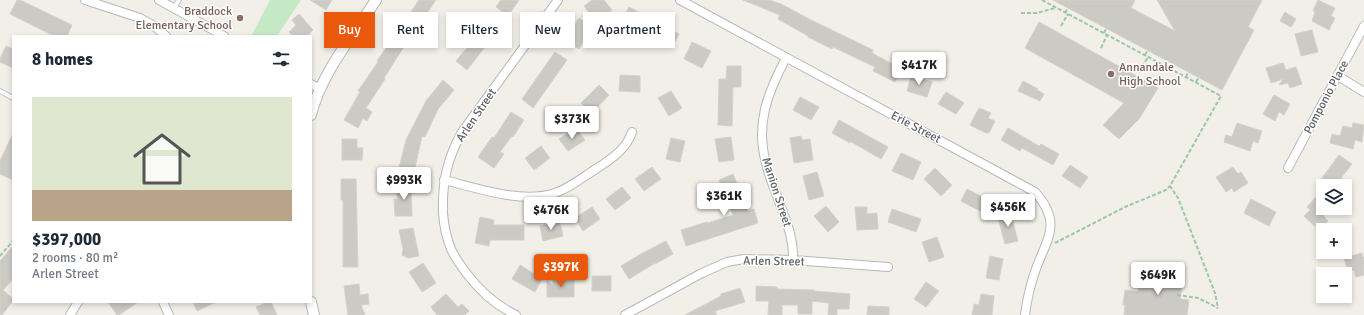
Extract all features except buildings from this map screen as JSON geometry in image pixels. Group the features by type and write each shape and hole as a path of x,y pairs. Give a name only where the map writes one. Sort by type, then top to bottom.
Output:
{"street":[{"path":"85,0 140,18 154,26 165,35"},
{"path":"159,0 222,35"},
{"path":"312,107 315,86 329,72 376,0"},
{"name":"Arlen Street","path":"516,315 501,306 478,288 453,253 446,238 444,224 444,180 448,163 462,132 558,0"},
{"name":"Erie Street","path":"680,0 1035,192 1043,201 1048,211 1050,232 1030,289 1025,315"},
{"name":"Pomponio Place","path":"1288,168 1364,26"},
{"name":"Manion Street","path":"786,58 768,94 762,128 766,163 791,234 793,260"},
{"path":"1338,76 1364,92"},
{"path":"444,180 517,197 544,197 570,186 616,155 625,146 632,132"},
{"name":"Arlen Street","path":"625,315 702,273 727,262 751,259 793,260 888,267"},
{"path":"70,315 77,303"},
{"path":"163,303 168,315"},
{"path":"311,303 314,315"}],"lane":[{"path":"174,8 178,0"},
{"path":"0,91 12,97"}],"path":[{"path":"1042,0 1221,96 1170,186 1166,190 1125,207 1062,241 1055,243 1048,241"},
{"path":"1021,13 1037,13 1056,8"},
{"path":"1061,26 1068,8"},
{"path":"1104,33 1106,28"},
{"path":"1101,48 1108,35"},
{"path":"1139,72 1148,50"},
{"path":"1186,77 1188,72"},
{"path":"1196,82 1199,78"},
{"path":"1170,186 1178,198 1216,293 1218,308 1198,298 1177,295"},
{"path":"0,256 12,241"}],"green space":[{"path":"270,0 301,0 278,35 252,35"}],"place":[{"name":"Braddock Elementary School","path":"240,18"},
{"name":"Annandale High School","path":"1111,74"}]}
